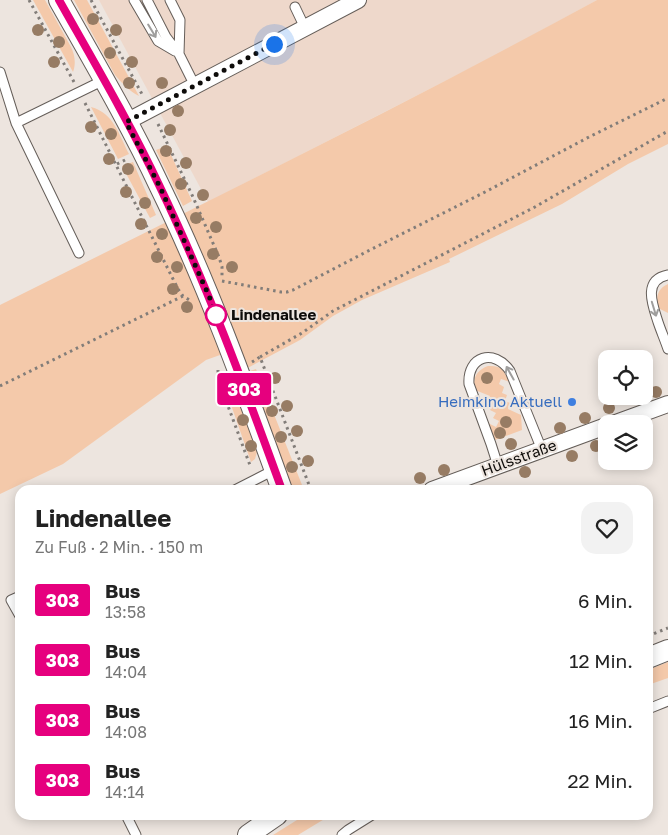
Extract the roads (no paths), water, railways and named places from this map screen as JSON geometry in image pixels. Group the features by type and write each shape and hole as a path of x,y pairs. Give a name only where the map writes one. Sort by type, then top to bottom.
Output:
{"street":[{"path":"59,0 104,80 160,187 214,309 224,358 280,485"},
{"path":"126,122 358,0"},
{"path":"638,415 668,404"},
{"name":"Hülsstraße","path":"446,485 598,429"},
{"path":"653,656 668,650"},
{"path":"248,835 269,820"}],"lane":[{"path":"134,0 158,41 179,54"},
{"path":"147,0 166,37 179,54 195,86"},
{"path":"170,0 180,20 179,54"},
{"path":"295,7 305,28"},
{"path":"0,72 16,123 79,253"},
{"path":"16,123 104,80"},
{"path":"668,275 657,280 651,293 652,303 668,349"},
{"path":"498,466 469,384 472,367 484,358 500,360 510,371 542,450"},
{"path":"245,485 274,470"},
{"path":"15,598 11,600 15,607"},
{"path":"653,707 668,701"},
{"path":"128,820 136,835"},
{"path":"342,835 364,820"}],"place":[{"name":"Lindenallee","path":"216,315"},
{"name":"Heimkino Aktuell","path":"572,402"}]}
